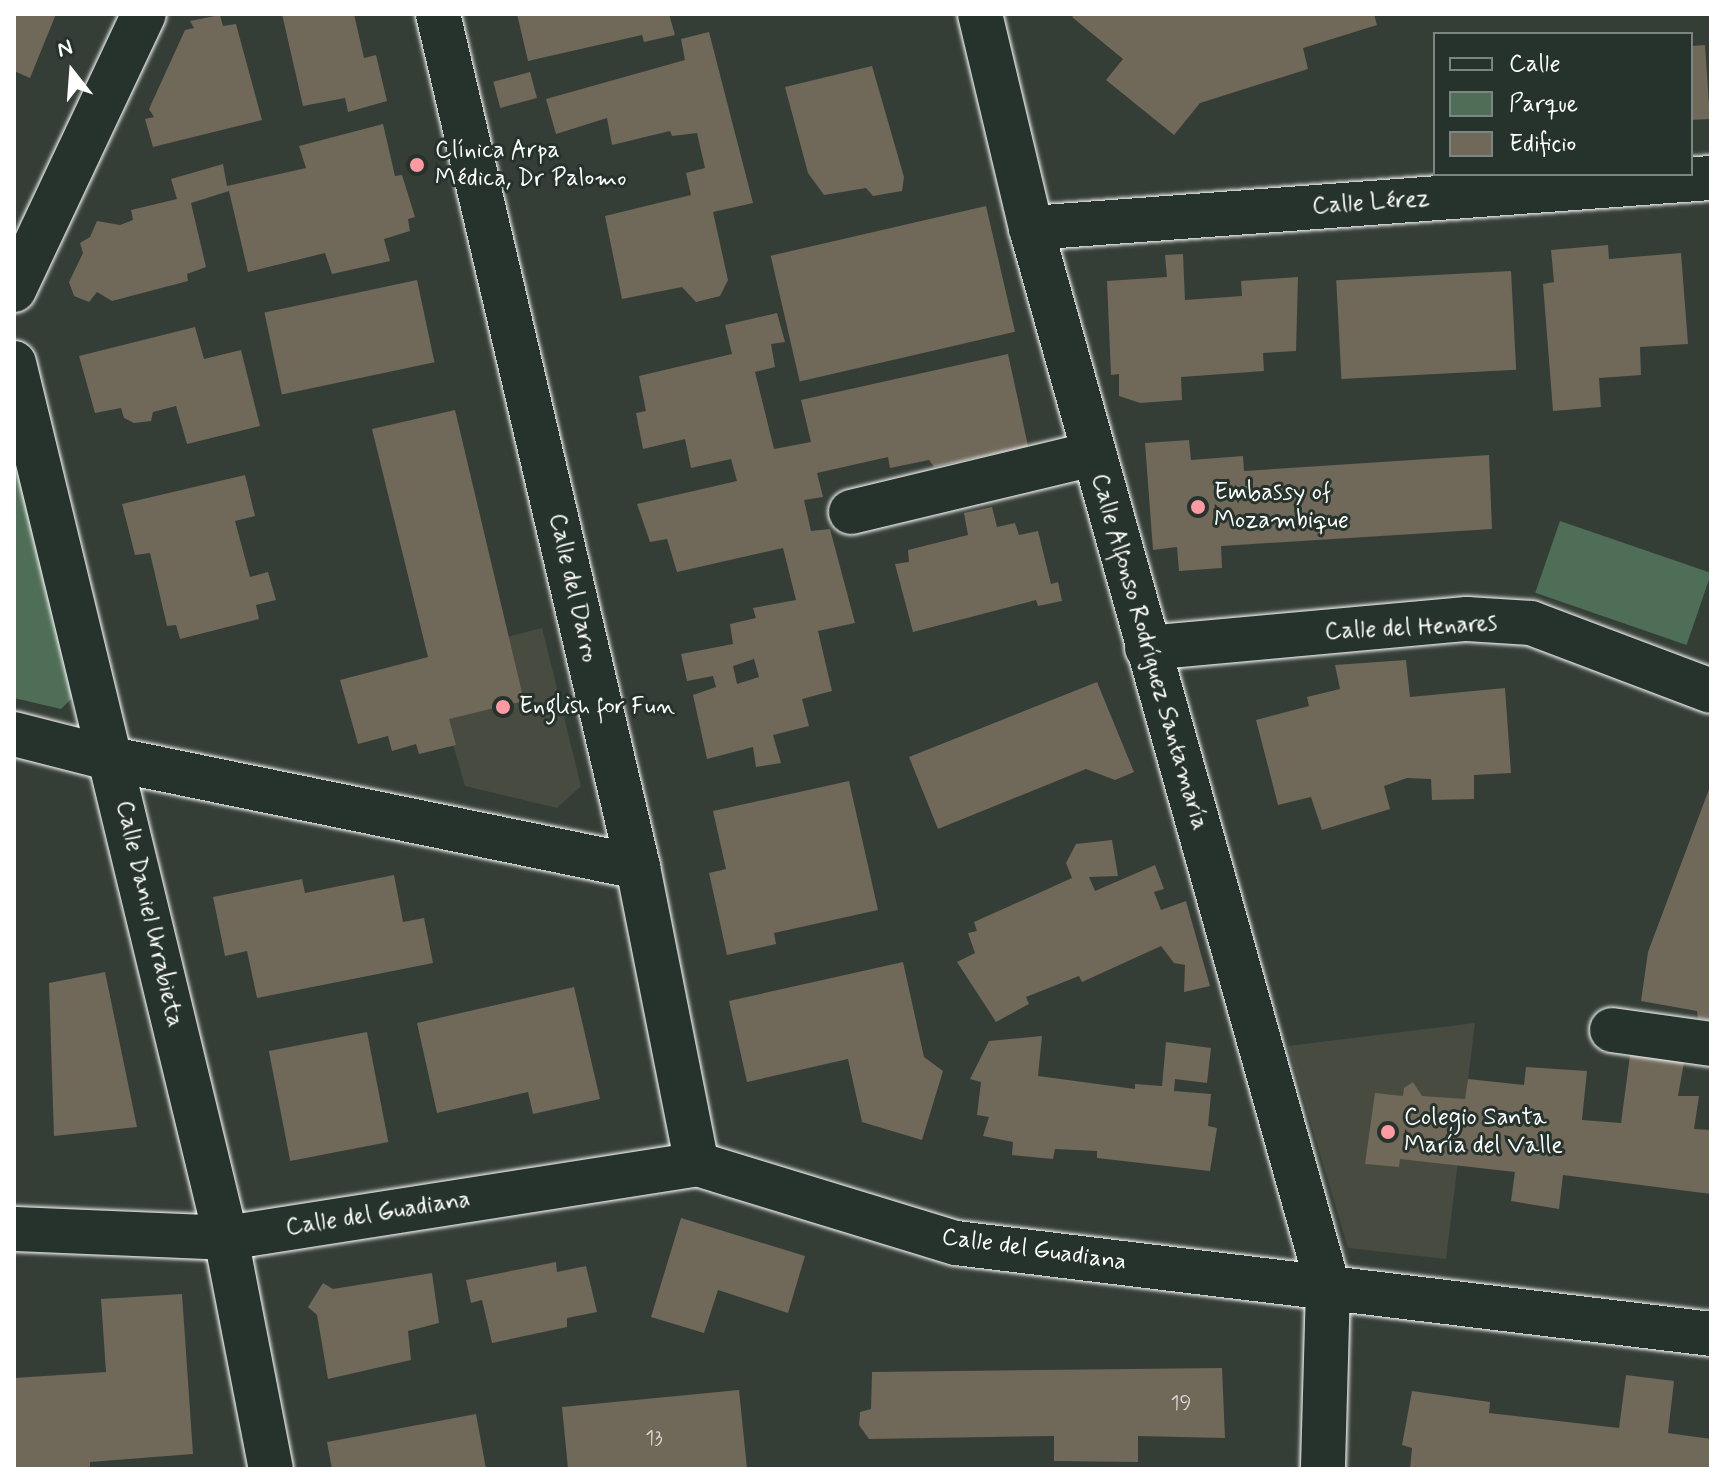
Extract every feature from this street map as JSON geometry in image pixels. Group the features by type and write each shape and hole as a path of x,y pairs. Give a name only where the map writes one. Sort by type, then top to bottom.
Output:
{"street":[{"path":"14,290 144,14"},
{"name":"Calle del Darro","path":"438,14 638,867 697,1164"},
{"name":"Calle Alfonso Rodríguez Santamaría","path":"980,14 1031,228 1328,1287 1323,1469"},
{"name":"Calle Lérez","path":"1031,228 1711,178"},
{"name":"Calle Daniel Urrabieta","path":"14,363 226,1238 271,1469"},
{"path":"851,512 1093,454"},
{"name":"Calle del Henares","path":"1147,648 1467,619 1531,623 1711,691"},
{"path":"14,734 112,759 638,867"},
{"path":"1612,1030 1711,1044"},
{"name":"Calle del Guadiana","path":"14,1229 226,1238 697,1164 956,1243 1711,1334"}],"shaded area":[{"name":"English for Fun","path":"542,628 581,786 557,808 465,786 428,657"},
{"name":"Colegio Santa María del Valle","path":"1475,1023 1446,1259 1348,1248 1288,1046"}],"green space":[{"path":"14,452 73,697 61,709 14,698"},
{"path":"1560,521 1711,573 1687,645 1535,593"}],"building":[{"path":"14,14 56,14 30,78 14,71"},
{"path":"282,14 354,14 364,58 376,55 387,101 348,112 345,98 303,106"},
{"path":"517,14 669,14 675,35 644,42 642,35 528,61"},
{"path":"1075,14 1374,14 1377,25 1303,48 1308,69 1200,103 1174,135 1106,80 1123,59 1072,17"},
{"path":"220,15 223,26 236,24 262,120 153,147 145,119 154,117 149,109 185,30 194,28 190,21"},
{"path":"709,32 753,203 713,212 728,280 720,296 696,302 682,287 622,299 605,216 691,195 686,173 705,168 697,133 672,136 670,131 612,145 607,118 556,134 546,99 685,60 681,39"},
{"path":"1705,45 1710,119 1693,120 1693,46"},
{"path":"872,66 904,177 902,191 873,196 866,188 824,195 808,173 785,87"},
{"path":"530,72 537,98 500,108 493,82"},
{"path":"383,124 395,176 402,175 415,217 408,219 410,231 384,239 390,261 332,274 325,253 248,272 229,191 191,203 206,267 187,274 188,281 112,301 97,292 89,302 74,296 69,282 83,253 80,243 90,237 97,221 120,225 133,220 131,210 177,199 171,179 223,164 227,186 306,168 299,146"},
{"path":"986,206 1015,332 800,381 771,256"},
{"path":"1608,245 1609,259 1681,253 1688,344 1640,347 1641,375 1599,378 1601,407 1553,411 1543,284 1554,282 1551,250"},
{"path":"1183,254 1185,300 1242,296 1241,281 1298,277 1296,351 1263,353 1264,371 1181,377 1182,400 1140,403 1119,396 1119,374 1111,375 1107,281 1167,277 1165,255"},
{"path":"1511,271 1516,370 1341,379 1336,280"},
{"path":"417,280 434,362 282,395 264,312"},
{"path":"777,313 785,342 771,344 775,367 755,372 774,449 811,442 801,400 1008,354 1028,446 934,467 929,460 890,468 888,457 817,473 823,497 804,500 811,531 830,529 855,623 818,631 832,691 802,699 809,726 773,735 781,763 756,767 753,747 707,759 693,695 716,687 713,676 687,681 681,654 733,644 730,624 756,618 753,608 796,600 783,548 677,572 667,539 650,542 637,504 737,481 731,459 691,468 685,439 643,449 636,413 646,411 639,376 732,354 725,325","holes":["754,659 759,677 737,684 733,666"]},
{"path":"195,327 204,359 241,350 260,426 187,444 176,406 153,412 151,421 134,423 124,418 121,408 95,413 79,356"},
{"path":"455,410 524,701 449,719 456,745 419,754 416,744 392,751 388,736 358,744 340,680 428,657 372,429"},
{"path":"1189,440 1191,460 1243,456 1244,471 1489,455 1492,529 1221,546 1222,568 1179,571 1177,547 1153,550 1145,443"},
{"path":"245,475 255,516 235,521 250,577 268,572 276,600 256,605 259,619 180,639 176,625 167,626 150,553 135,555 122,504"},
{"path":"992,507 997,527 1015,523 1019,535 1038,531 1051,584 1058,582 1062,601 1038,606 1036,600 913,632 895,564 909,562 908,550 968,535 964,513"},
{"path":"1406,660 1410,697 1505,688 1511,773 1474,775 1474,799 1432,800 1431,779 1407,778 1384,786 1390,809 1322,830 1311,797 1278,805 1256,720 1309,706 1307,697 1340,689 1335,665"},
{"path":"1097,682 1134,772 1115,780 1086,769 938,829 909,757"},
{"path":"849,781 878,910 774,933 776,944 727,955 709,873 726,869 713,811"},
{"path":"1711,784 1711,1020 1698,1018 1697,1011 1641,1001 1648,952"},
{"path":"1112,840 1118,876 1089,877 1095,891 1155,865 1164,889 1154,892 1161,910 1186,901 1210,986 1184,992 1185,965 1174,963 1161,946 1082,982 1079,976 1026,997 1029,1004 996,1022 957,962 975,953 968,933 977,931 974,922 1072,878 1066,863 1076,844"},
{"path":"394,875 403,922 424,918 433,963 257,998 247,951 225,956 213,897 302,879 305,893"},
{"path":"903,962 924,1057 943,1071 922,1140 862,1122 848,1059 747,1082 729,1001"},
{"path":"105,972 137,1127 54,1136 49,983"},
{"path":"574,987 600,1099 533,1114 528,1092 437,1113 417,1023"},
{"path":"367,1032 388,1142 290,1161 269,1051"},
{"path":"1042,1036 1038,1076 1135,1089 1135,1084 1162,1086 1166,1042 1211,1048 1207,1083 1175,1079 1174,1091 1211,1094 1208,1126 1217,1128 1210,1171 1097,1158 1097,1151 1055,1149 1053,1159 1012,1155 1013,1142 983,1136 989,1117 977,1115 981,1082 970,1079 989,1041"},
{"path":"1630,1055 1684,1062 1678,1096 1699,1096 1694,1129 1711,1130 1711,1194 1563,1175 1559,1209 1511,1201 1515,1172 1400,1159 1399,1167 1365,1164 1375,1093 1403,1096 1404,1088 1413,1082 1422,1096 1465,1099 1468,1079 1524,1085 1526,1067 1587,1071 1582,1120 1621,1123"},
{"path":"681,1218 805,1256 788,1313 718,1290 704,1333 651,1317"},
{"path":"556,1262 557,1272 586,1266 597,1312 567,1318 567,1327 492,1343 482,1300 471,1303 466,1280"},
{"path":"432,1273 439,1323 408,1331 411,1360 328,1379 317,1315 308,1307 323,1283 333,1289"},
{"path":"182,1294 193,1454 90,1462 90,1469 14,1469 14,1378 106,1372 101,1299"},
{"path":"1222,1368 1225,1438 1138,1436 1138,1462 1054,1461 1054,1436 869,1439 859,1425 860,1412 871,1409 872,1372"},
{"path":"1626,1375 1674,1381 1668,1433 1711,1439 1711,1469 1410,1469 1412,1448 1402,1445 1412,1391 1490,1402 1489,1413 1619,1428"},
{"path":"739,1390 747,1469 568,1469 562,1407"},
{"path":"476,1414 486,1469 332,1469 327,1442"}],"place":[{"name":"Clínica Arpa Médica, Dr Palomo","path":"417,165"},
{"name":"Embassy of Mozambique","path":"1198,507"},
{"name":"English for Fun","path":"503,707"},
{"name":"Colegio Santa María del Valle","path":"1388,1132"}]}
